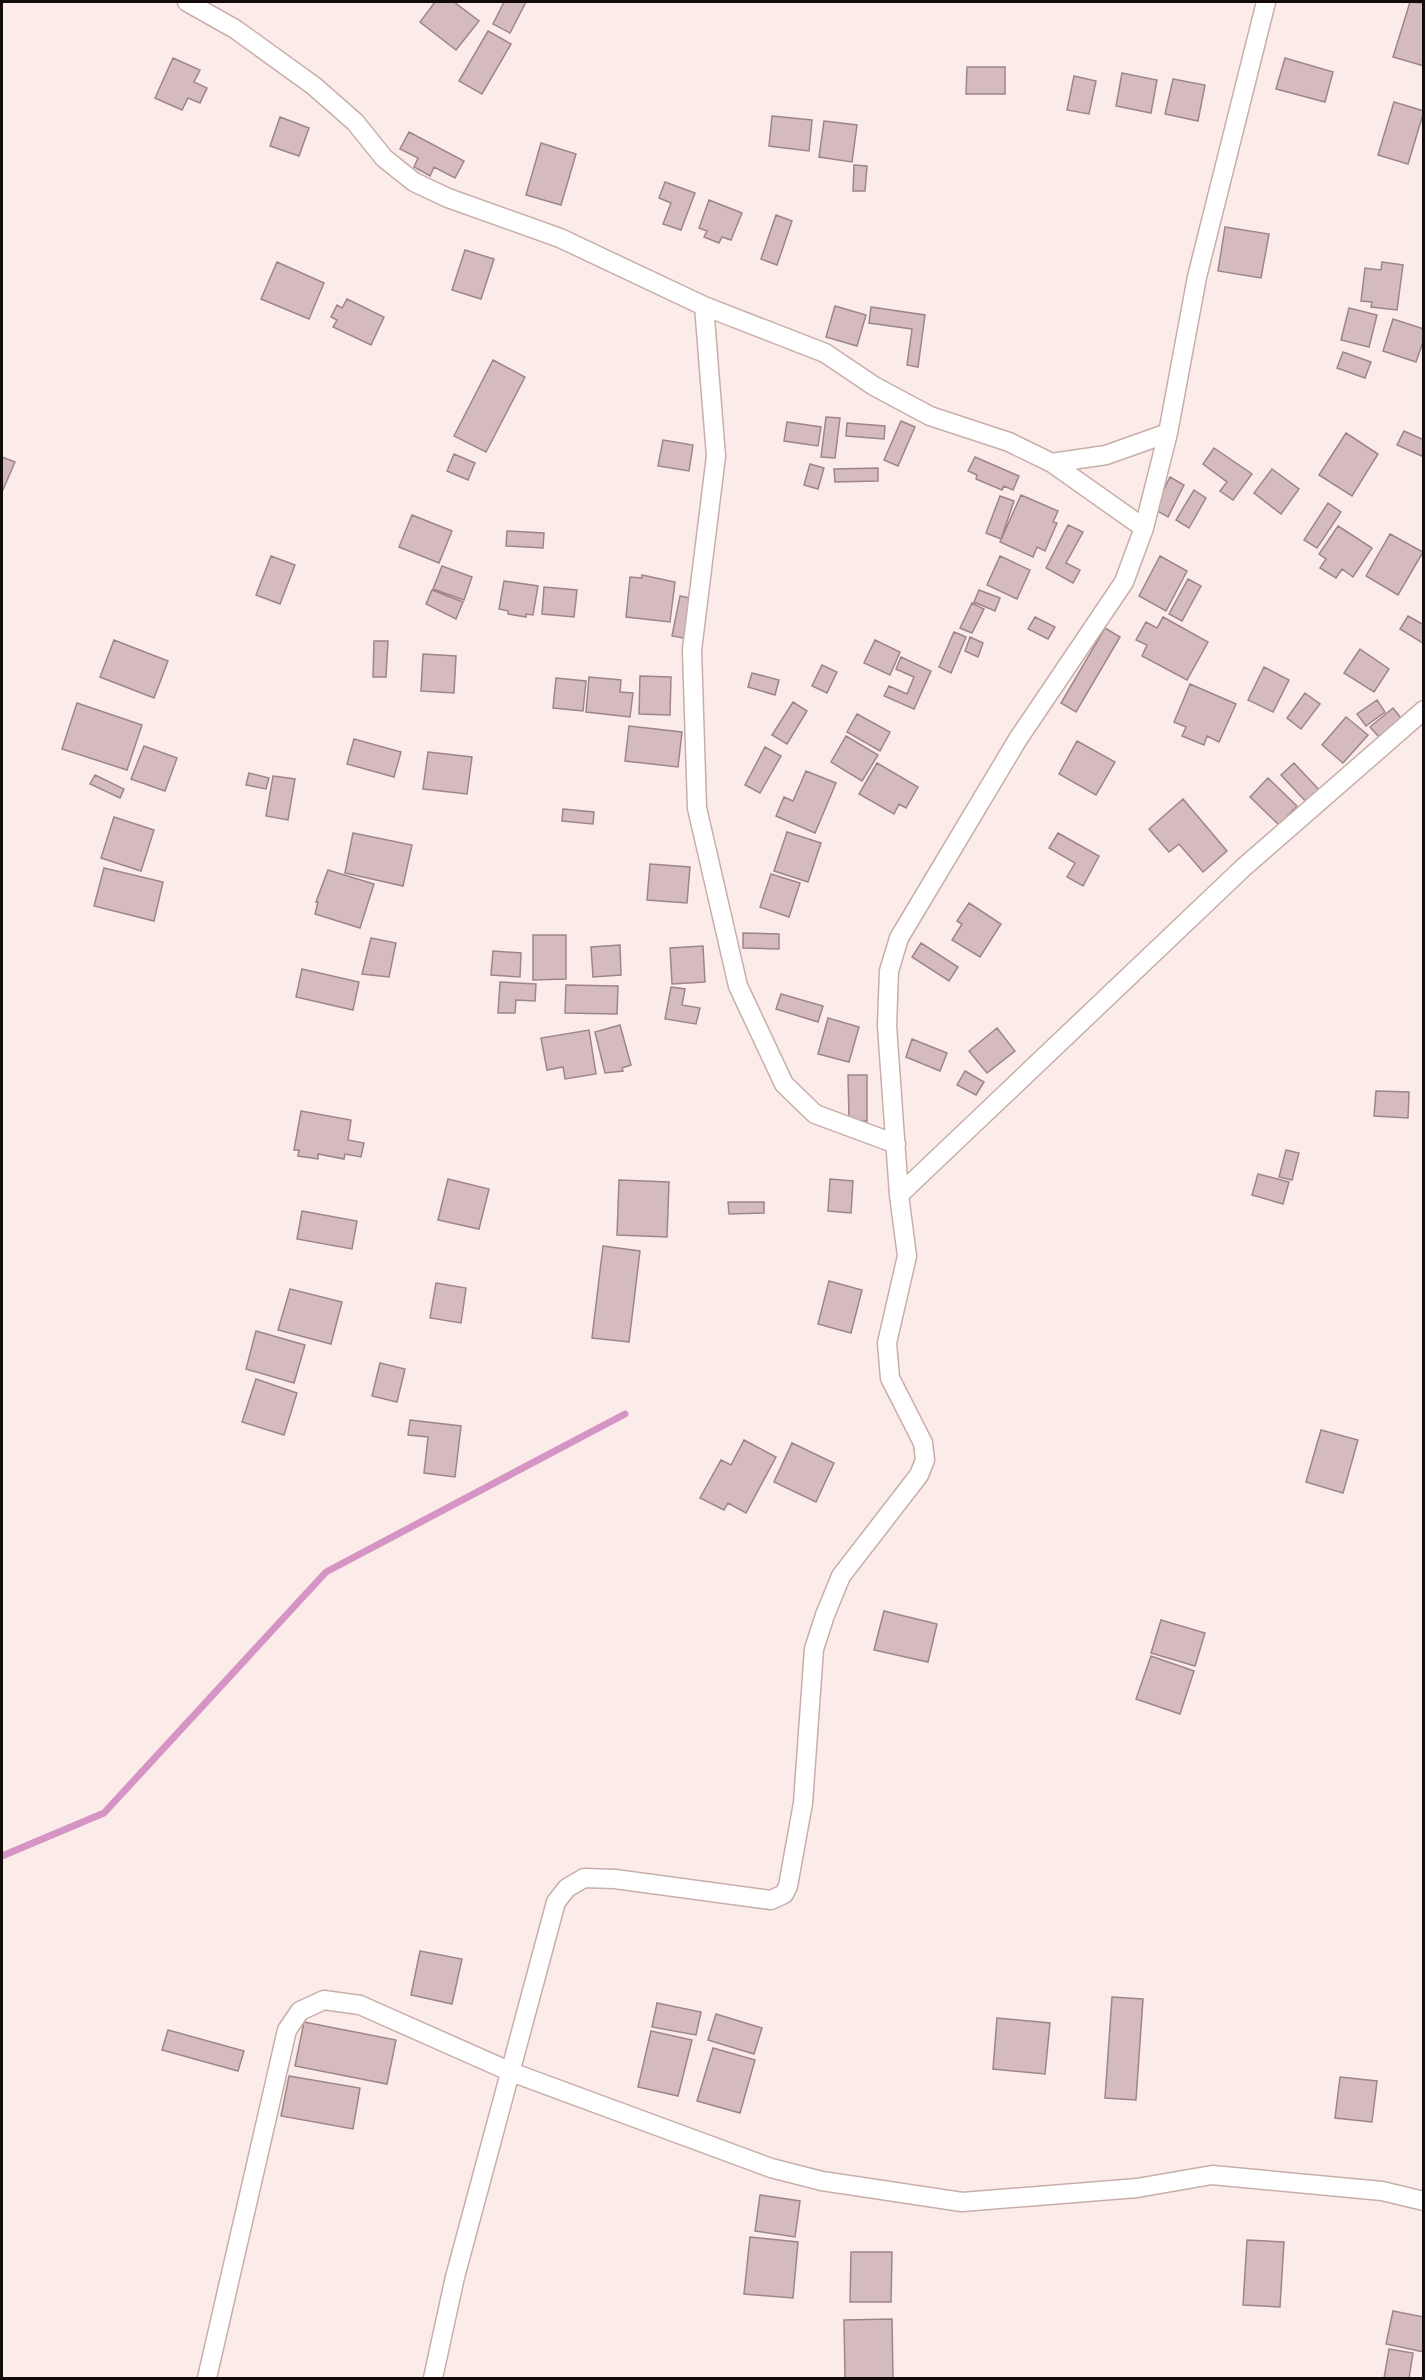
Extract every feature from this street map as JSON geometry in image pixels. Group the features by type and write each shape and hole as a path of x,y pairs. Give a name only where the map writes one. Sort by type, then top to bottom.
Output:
{"street":[{"path":"187,2 235,29 314,86 355,122 384,158 414,182 448,198 560,238 704,306 825,353 874,386 930,416 1009,442 1052,463 1144,528"},
{"path":"433,2379 455,2277 556,1902 567,1888 584,1878 615,1879 771,1900 784,1894 791,1875 803,1803 814,1649 841,1576 919,1475 925,1460 923,1443 890,1378 887,1343 908,1256 899,1195 886,1001 889,971 899,938 1018,739 1124,582 1144,528 1168,432 1197,277 1266,2"},
{"path":"704,306 716,456 692,650 697,808 738,986 784,1084 815,1114 896,1144"},
{"path":"1052,463 1107,455 1168,432"},
{"path":"899,1195 1244,867 1424,710"},
{"path":"207,2379 287,2030 300,2011 324,2000 360,2005 511,2072 771,2168 822,2181 962,2202 1137,2188 1212,2175 1382,2191 1424,2201"}],"building":[{"path":"435,2 454,2 479,21 456,50 420,22"},
{"path":"504,2 526,2 510,33 493,24"},
{"path":"1410,2 1424,3 1424,66 1393,57"},
{"path":"488,31 511,44 482,94 459,81"},
{"path":"173,58 200,70 194,82 207,88 200,103 188,98 182,110 155,98"},
{"path":"1285,58 1333,72 1325,102 1276,89"},
{"path":"967,67 1005,67 1005,94 966,94"},
{"path":"1122,73 1157,80 1151,113 1116,106"},
{"path":"1074,76 1096,81 1089,114 1067,110"},
{"path":"1173,79 1205,85 1198,121 1165,114"},
{"path":"1394,102 1424,111 1408,164 1378,155"},
{"path":"772,116 812,120 809,151 769,146"},
{"path":"280,117 309,128 299,156 270,146"},
{"path":"824,121 857,125 852,162 819,157"},
{"path":"409,132 464,161 455,178 434,167 430,176 414,167 418,158 400,149"},
{"path":"541,143 576,154 561,205 526,195"},
{"path":"854,165 867,166 865,191 853,191"},
{"path":"665,182 695,193 681,230 663,224 671,203 659,198"},
{"path":"709,200 742,213 731,240 722,237 719,243 704,237 707,231 699,228"},
{"path":"776,215 792,221 777,265 761,259"},
{"path":"1225,227 1269,234 1261,278 1218,271"},
{"path":"465,250 494,259 481,299 452,290"},
{"path":"277,262 324,283 309,319 261,299"},
{"path":"1382,262 1403,265 1397,310 1371,307 1372,302 1361,301 1365,268 1381,270"},
{"path":"347,299 384,317 371,345 333,327 337,320 331,317 337,305 342,308"},
{"path":"835,306 866,315 857,346 826,337"},
{"path":"871,307 925,315 918,367 907,365 912,329 869,323"},
{"path":"1349,308 1377,315 1369,347 1341,340"},
{"path":"1393,319 1424,329 1424,339 1416,362 1383,351"},
{"path":"1343,352 1371,362 1365,378 1337,368"},
{"path":"493,360 525,377 486,452 454,436"},
{"path":"826,417 840,418 835,458 821,457"},
{"path":"901,421 915,427 898,466 884,460"},
{"path":"787,422 821,427 818,446 784,441"},
{"path":"847,423 885,426 884,439 846,436"},
{"path":"1404,431 1424,440 1424,457 1397,445"},
{"path":"1346,433 1378,454 1352,496 1319,475"},
{"path":"663,440 693,445 689,471 658,466"},
{"path":"1214,448 1252,474 1233,500 1220,491 1227,482 1203,464"},
{"path":"454,454 475,463 468,480 447,471"},
{"path":"2,457 15,462 2,492"},
{"path":"975,457 1019,476 1013,490 1004,486 1002,490 976,479 977,475 968,471"},
{"path":"810,464 824,468 818,489 804,485"},
{"path":"878,468 878,481 835,482 834,469"},
{"path":"1272,469 1299,489 1281,514 1254,493"},
{"path":"1170,477 1184,485 1168,517 1154,509"},
{"path":"1194,490 1206,498 1189,528 1176,520"},
{"path":"1021,495 1058,511 1053,522 1057,523 1045,551 1037,547 1033,557 1000,542"},
{"path":"1000,496 1014,501 1001,539 986,533"},
{"path":"1328,503 1341,512 1317,548 1304,540"},
{"path":"412,515 452,531 439,563 399,547"},
{"path":"1068,525 1083,532 1066,563 1080,570 1073,583 1046,568"},
{"path":"1338,526 1372,548 1353,577 1342,569 1336,578 1320,568 1326,559 1319,554"},
{"path":"507,531 544,533 543,548 506,546"},
{"path":"1390,534 1423,552 1398,595 1366,576"},
{"path":"271,556 295,565 280,604 256,595"},
{"path":"1000,556 1030,570 1017,599 987,585"},
{"path":"1160,556 1187,571 1166,611 1139,596"},
{"path":"442,566 472,577 464,600 433,589"},
{"path":"642,575 675,582 670,622 626,617 630,577 642,578"},
{"path":"1188,579 1201,586 1182,621 1169,614"},
{"path":"504,581 538,586 533,615 526,614 526,617 508,614 508,611 499,609"},
{"path":"544,587 577,590 574,617 542,614"},
{"path":"432,590 463,602 456,619 426,604"},
{"path":"979,590 1000,598 995,611 974,602"},
{"path":"680,596 696,599 688,639 672,636"},
{"path":"972,603 984,609 972,633 960,628"},
{"path":"1408,616 1424,625 1424,644 1400,629"},
{"path":"1035,617 1055,627 1048,639 1028,629"},
{"path":"1163,617 1208,642 1187,680 1142,656 1147,645 1136,640 1146,622 1157,628"},
{"path":"1105,628 1120,637 1076,712 1061,703"},
{"path":"954,632 966,637 951,673 939,667"},
{"path":"970,637 983,643 978,657 965,651"},
{"path":"114,640 168,661 154,698 100,677"},
{"path":"875,640 900,652 890,675 864,663"},
{"path":"374,641 388,641 386,677 373,677"},
{"path":"1360,649 1389,669 1374,692 1344,673"},
{"path":"423,654 456,656 454,693 421,691"},
{"path":"901,657 931,671 914,709 884,696 889,686 907,694 914,677 896,669"},
{"path":"822,665 837,672 827,693 812,686"},
{"path":"1264,667 1289,680 1273,712 1248,700"},
{"path":"752,673 779,680 775,695 748,687"},
{"path":"640,676 671,677 670,715 639,714"},
{"path":"589,677 621,680 620,692 633,693 630,717 586,712"},
{"path":"556,678 586,681 583,711 553,708"},
{"path":"1190,684 1236,704 1219,742 1207,736 1204,745 1182,736 1186,727 1174,722"},
{"path":"1305,693 1320,704 1301,729 1287,718"},
{"path":"1377,700 1385,712 1366,726 1357,714"},
{"path":"793,702 807,711 787,744 772,735"},
{"path":"77,703 142,725 127,770 62,749"},
{"path":"1393,708 1401,718 1379,737 1370,727"},
{"path":"857,714 890,732 880,751 847,732"},
{"path":"1346,717 1368,735 1343,763 1322,745"},
{"path":"629,726 682,732 678,767 625,761"},
{"path":"846,736 878,755 862,781 831,762"},
{"path":"354,739 401,752 394,777 347,764"},
{"path":"1077,741 1115,762 1096,795 1059,774"},
{"path":"144,746 177,758 165,791 131,779"},
{"path":"765,747 781,756 760,793 745,785"},
{"path":"428,752 472,757 467,794 423,789"},
{"path":"877,763 918,787 906,808 899,804 894,814 859,794"},
{"path":"1294,763 1322,793 1309,805 1281,775"},
{"path":"806,771 836,783 815,833 776,816 784,797 793,801"},
{"path":"249,773 269,778 266,789 246,785"},
{"path":"95,775 124,789 120,798 90,784"},
{"path":"273,776 295,779 288,820 266,816"},
{"path":"1268,778 1297,806 1279,825 1250,797"},
{"path":"1183,799 1227,851 1203,872 1179,844 1169,852 1149,829"},
{"path":"563,809 594,812 593,824 562,821"},
{"path":"114,817 154,830 141,871 101,858"},
{"path":"787,832 821,843 808,882 774,871"},
{"path":"353,833 412,845 403,886 345,873"},
{"path":"1058,833 1099,856 1083,886 1067,877 1075,863 1049,848"},
{"path":"650,864 690,867 687,903 647,900"},
{"path":"104,868 163,882 154,921 94,906"},
{"path":"328,870 374,884 360,928 315,914 318,902 316,902"},
{"path":"771,874 800,883 789,917 760,907"},
{"path":"969,903 1001,924 980,957 952,940 962,924 957,921"},
{"path":"743,933 779,934 779,949 743,948"},
{"path":"533,935 566,935 566,979 533,980"},
{"path":"371,938 396,943 389,977 362,974"},
{"path":"921,943 958,967 949,981 912,957"},
{"path":"620,945 621,975 593,977 591,947"},
{"path":"703,946 705,982 672,984 670,948"},
{"path":"493,951 521,953 520,977 491,975"},
{"path":"302,969 359,982 353,1010 296,997"},
{"path":"500,982 536,984 535,1001 516,1000 515,1013 498,1013"},
{"path":"566,985 618,986 617,1014 565,1013"},
{"path":"671,987 685,989 682,1005 700,1008 696,1024 665,1019"},
{"path":"781,994 823,1006 818,1022 776,1009"},
{"path":"828,1018 859,1027 849,1062 818,1054"},
{"path":"620,1025 631,1065 622,1068 623,1071 605,1073 595,1032"},
{"path":"997,1028 1015,1051 987,1073 969,1051"},
{"path":"589,1030 596,1074 565,1079 563,1067 547,1070 541,1038"},
{"path":"912,1039 947,1053 940,1071 906,1057"},
{"path":"965,1071 984,1082 976,1095 957,1085"},
{"path":"848,1075 867,1075 867,1121 849,1121"},
{"path":"1376,1091 1409,1092 1408,1118 1374,1116"},
{"path":"301,1111 351,1120 348,1140 364,1143 361,1157 345,1154 344,1159 318,1154 318,1159 298,1156 299,1150 294,1150"},
{"path":"1286,1150 1299,1153 1292,1180 1279,1177"},
{"path":"1258,1174 1289,1182 1283,1204 1252,1195"},
{"path":"448,1179 489,1189 479,1229 438,1220"},
{"path":"830,1179 853,1181 851,1213 828,1211"},
{"path":"619,1180 669,1182 667,1237 617,1235"},
{"path":"728,1202 764,1202 764,1213 729,1214"},
{"path":"302,1211 357,1221 352,1249 297,1239"},
{"path":"603,1246 640,1251 629,1342 592,1338"},
{"path":"829,1281 862,1290 851,1333 818,1324"},
{"path":"436,1283 466,1288 461,1323 430,1318"},
{"path":"290,1289 342,1302 331,1344 278,1330"},
{"path":"256,1331 305,1345 294,1383 246,1369"},
{"path":"380,1363 405,1369 397,1402 372,1396"},
{"path":"256,1379 297,1393 284,1435 242,1422"},
{"path":"410,1420 461,1426 455,1477 424,1473 428,1437 408,1435"},
{"path":"1321,1430 1358,1440 1343,1493 1306,1482"},
{"path":"744,1440 776,1457 746,1513 728,1503 724,1510 700,1498 721,1460 731,1465"},
{"path":"792,1443 834,1463 816,1502 774,1482"},
{"path":"884,1611 937,1624 928,1662 874,1650"},
{"path":"1161,1620 1205,1633 1195,1666 1151,1653"},
{"path":"1151,1656 1194,1671 1180,1714 1136,1699"},
{"path":"420,1951 462,1959 452,2004 411,1995"},
{"path":"1112,1997 1143,1999 1136,2100 1105,2098"},
{"path":"657,2003 701,2012 696,2035 652,2027"},
{"path":"716,2014 762,2028 754,2054 708,2040"},
{"path":"997,2018 1050,2023 1045,2074 993,2069"},
{"path":"304,2022 396,2040 387,2084 295,2066"},
{"path":"168,2030 244,2051 238,2071 162,2050"},
{"path":"651,2031 692,2040 678,2096 638,2087"},
{"path":"713,2048 755,2060 740,2113 697,2101"},
{"path":"289,2076 360,2088 353,2129 281,2116"},
{"path":"1340,2077 1377,2081 1372,2122 1335,2118"},
{"path":"760,2195 800,2201 795,2237 755,2231"},
{"path":"750,2237 798,2242 793,2298 744,2294"},
{"path":"1247,2240 1284,2242 1280,2307 1243,2305"},
{"path":"851,2252 892,2252 891,2302 850,2302"},
{"path":"1393,2311 1424,2317 1424,2352 1386,2344"},
{"path":"892,2319 893,2378 845,2378 844,2320"},
{"path":"1389,2349 1413,2353 1409,2378 1384,2378"}],"waterway":[{"path":"2,1856 104,1813 326,1572 625,1414"}]}
